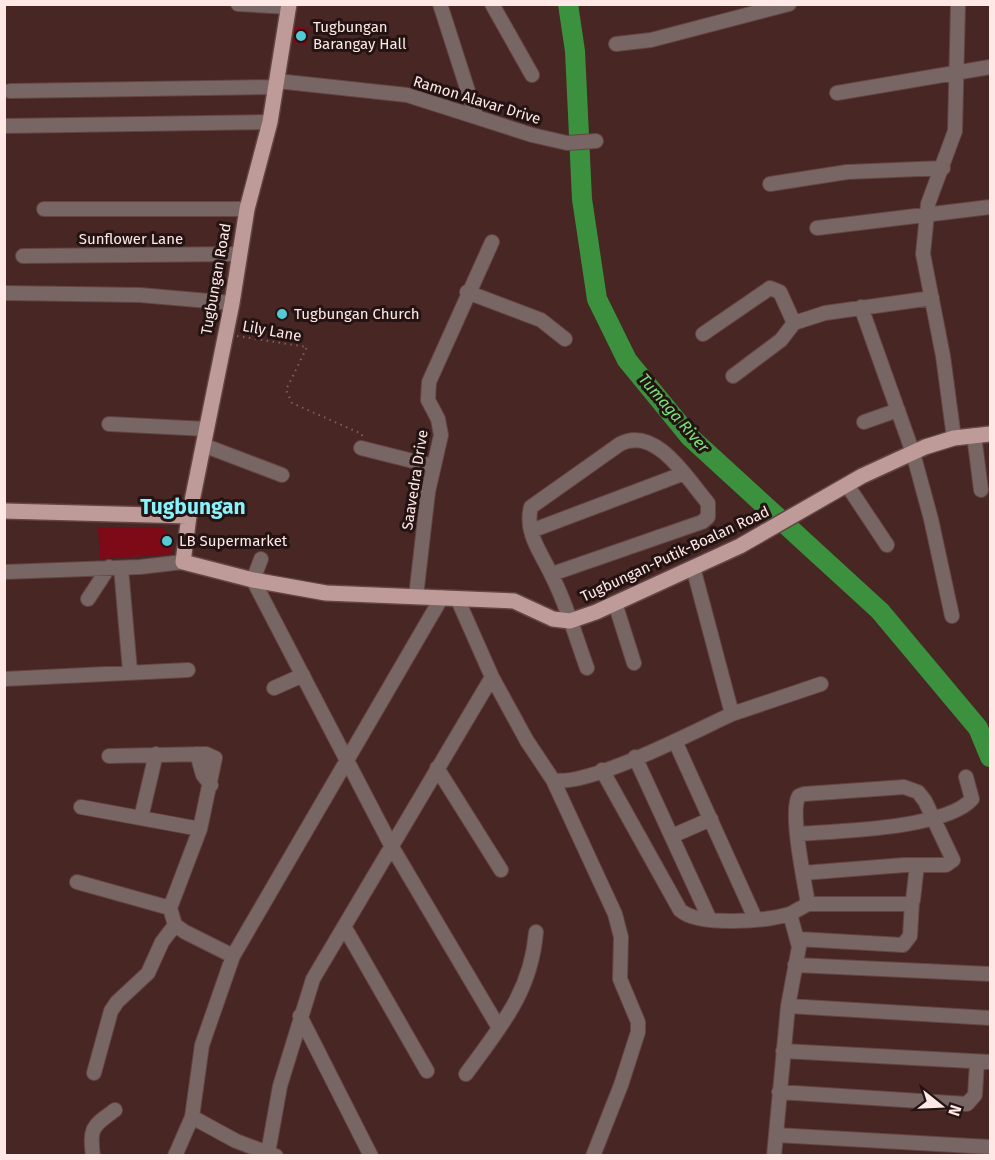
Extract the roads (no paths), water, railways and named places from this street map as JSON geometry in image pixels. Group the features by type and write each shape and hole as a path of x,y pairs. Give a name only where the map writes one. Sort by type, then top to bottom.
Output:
{"main road":[{"name":"Tugbungan Road","path":"183,562 189,516 232,303 247,209 270,122 289,6"},
{"name":"Tugbungan-Putik-Boalan Road","path":"183,562 253,580 326,593 514,600 553,619 570,621 615,603 769,532 847,485 913,453 954,438 990,434"},
{"path":"4,511 189,516"}],"street":[{"path":"238,4 289,6"},
{"path":"440,4 476,117"},
{"path":"492,4 532,75"},
{"path":"616,44 651,40 789,4"},
{"path":"954,438 946,377 923,254 925,215 955,131 958,4"},
{"path":"837,93 990,67"},
{"name":"Ramon Alavar Drive","path":"10,91 276,84 407,94 567,143 596,141"},
{"path":"4,126 270,122"},
{"path":"770,184 847,172 943,168"},
{"path":"817,228 990,207"},
{"path":"44,209 247,209"},
{"name":"Saavedra Drive","path":"416,596 433,466 441,428 429,400 429,382 467,292 492,242"},
{"name":"Sunflower Lane","path":"23,256 239,254"},
{"path":"703,334 770,288 780,292 794,323"},
{"path":"467,292 541,320 565,339"},
{"path":"4,293 140,295 232,303"},
{"path":"733,376 781,340 794,323 812,315 932,298"},
{"path":"861,307 913,453 931,519 952,616"},
{"path":"864,422 898,410"},
{"path":"109,424 207,429"},
{"path":"974,435 981,490"},
{"path":"552,574 702,522 708,517 708,503 659,449 648,441 628,440 536,501 528,517 531,531 540,557 552,574 587,668"},
{"path":"203,445 282,475"},
{"path":"361,448 433,466"},
{"path":"531,531 682,474"},
{"path":"847,485 887,545"},
{"path":"261,559 253,580 392,847 499,1028"},
{"path":"4,572 115,568 183,562"},
{"path":"693,567 732,714"},
{"path":"88,600 115,568"},
{"path":"115,568 130,672"},
{"path":"176,1155 192,1117 202,1045 233,956 346,757 449,597 527,741 553,780 615,914 621,937 620,979 639,1027 621,1085 593,1155"},
{"path":"615,603 634,663"},
{"path":"4,679 188,670"},
{"path":"274,688 303,675"},
{"path":"192,1117 228,1137 272,1154 280,1086 300,1016 314,979 492,677"},
{"path":"553,780 560,781 602,770 675,741 732,714 821,684"},
{"path":"675,741 756,918"},
{"path":"141,819 156,754"},
{"path":"109,756 196,754 203,774 211,785 200,829 170,908 175,925 233,956"},
{"path":"635,757 710,921"},
{"path":"437,768 501,870"},
{"path":"602,770 680,910 694,919 710,921 777,918 808,904 895,905 912,902"},
{"path":"797,834 934,819 964,806 972,799 966,777"},
{"path":"803,873 946,865 953,862 934,819 918,792 904,787 804,794 796,800 797,834 803,873 808,904"},
{"path":"81,807 200,829"},
{"path":"672,836 711,819"},
{"path":"798,939 903,945 910,936 917,865"},
{"path":"77,882 170,908"},
{"path":"774,1155 788,1006 798,939 790,914"},
{"path":"94,1073 111,1011 117,1002 148,973 162,942 175,925"},
{"path":"345,928 427,1071"},
{"path":"466,1074 515,1006 528,978 534,956 536,932"},
{"path":"795,965 990,974"},
{"path":"788,1006 990,1018"},
{"path":"300,1016 371,1155"},
{"path":"779,1092 967,1104 975,1095 984,1062 783,1051"},
{"path":"93,1155 90,1140 92,1128 115,1110"},
{"path":"776,1135 990,1147"}],"waterway":[{"name":"Tumaga River","path":"568,4 575,51 582,199 597,299 627,360 690,437 880,611 978,728 990,757"}],"place":[{"name":"Tugbungan Barangay Hall","path":"301,36"},
{"name":"Tugbungan Church","path":"282,314"},
{"name":"LB Supermarket","path":"167,541"}],"district":[{"name":"Tugbungan","path":"193,507"}]}
